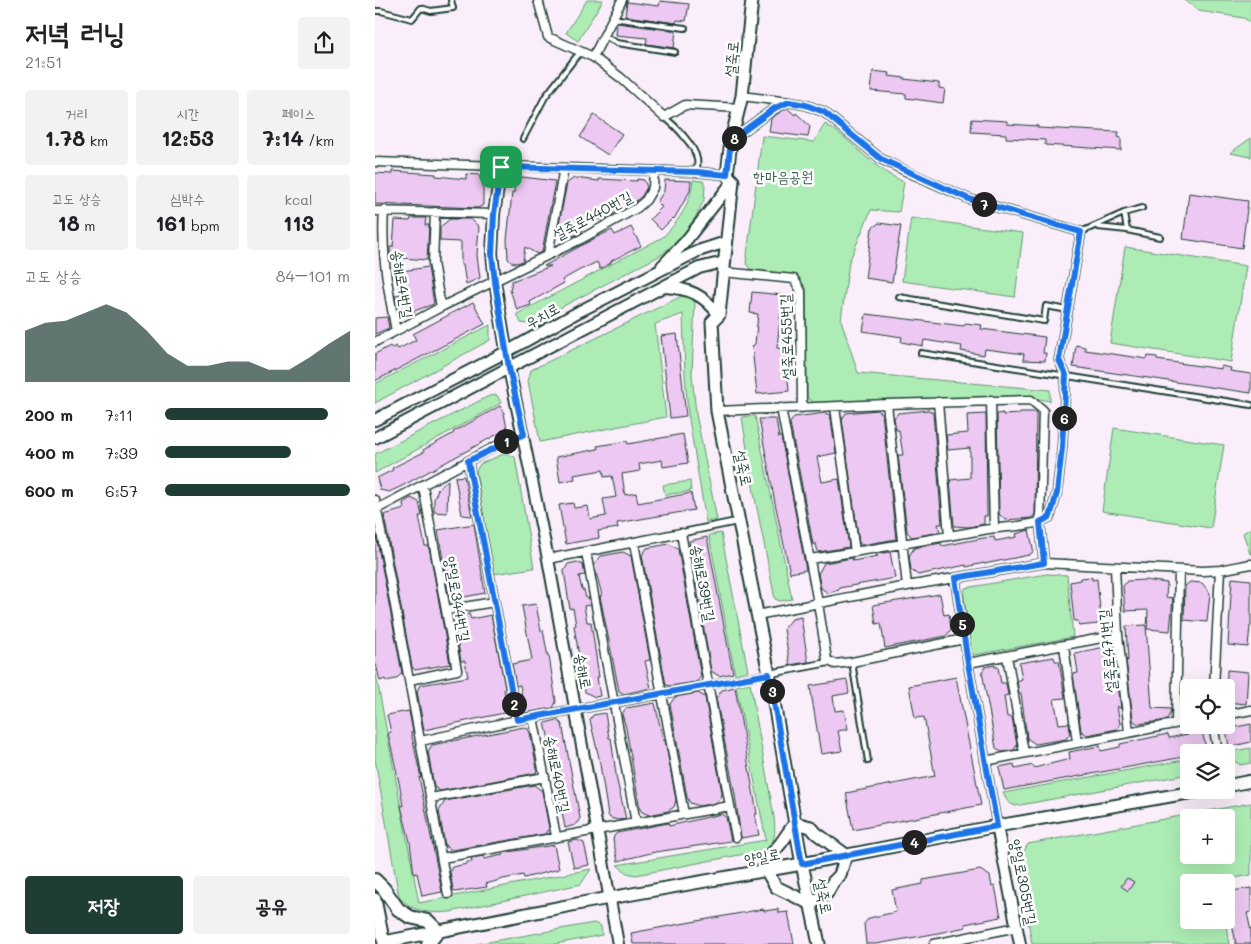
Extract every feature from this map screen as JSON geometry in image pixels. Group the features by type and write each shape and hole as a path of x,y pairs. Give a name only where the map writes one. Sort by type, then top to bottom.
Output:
{"main road":[{"name":"설죽로","path":"752,0 742,96 731,140 726,242 719,315 712,322 717,411 769,674 802,864 819,944"},
{"path":"1235,785 1251,782"},
{"name":"양일로","path":"384,943 610,898 802,864 997,826 1180,794"},
{"path":"795,823 811,827 816,833 846,855 839,874 827,893 811,904 776,887 766,870 771,855 779,847 795,823"},
{"path":"375,880 384,889 398,910 410,917 428,921 438,931 428,944"},
{"path":"375,899 384,943"}],"street":[{"path":"538,0 548,37 593,58 621,78 664,117 685,105 740,108"},
{"path":"593,58 621,0"},
{"path":"742,96 806,105 824,112 881,159 960,195 1081,232 1059,360 1066,375 1062,448 1057,493 1050,517 1040,522 810,559"},
{"path":"731,140 775,108 789,102"},
{"name":"설죽로440번길","path":"375,162 697,172 730,178"},
{"name":"송해로","path":"501,167 494,214 492,254 495,282 509,368 549,560 618,944"},
{"name":"설죽로440번길","path":"548,254 564,168"},
{"name":"설죽로440번길","path":"495,282 581,239 637,208 646,200 653,188 654,171"},
{"path":"653,274 685,242 730,178"},
{"name":"송해로4번길","path":"384,210 382,238 396,332"},
{"path":"375,211 494,214"},
{"path":"435,212 433,262 441,307"},
{"name":"우치로","path":"375,420 580,311 698,251 726,242"},
{"name":"우치로","path":"375,438 699,268 723,266"},
{"name":"설죽로455번길","path":"723,266 794,279 801,290 802,408"},
{"path":"375,342 441,307 495,282"},
{"path":"663,287 691,291 719,315"},
{"path":"991,400 994,528"},
{"path":"717,411 1031,400 1043,410 1040,522 1044,563"},
{"path":"938,402 949,536"},
{"path":"887,404 907,586"},
{"path":"835,407 855,552"},
{"path":"781,408 827,660 835,664 851,662 964,639"},
{"path":"377,509 524,434"},
{"path":"468,461 517,720"},
{"name":"양일로344번길","path":"409,680 457,670 423,486"},
{"path":"375,500 448,894"},
{"path":"681,534 739,521"},
{"name":"송해로39번길","path":"549,560 681,534 736,837"},
{"path":"634,543 684,814"},
{"path":"586,552 636,823"},
{"path":"757,615 907,586 1044,563 1179,570 1220,570 1251,564"},
{"name":"설죽로471번길","path":"1115,567 1118,635 1129,732"},
{"path":"1176,722 1179,570"},
{"path":"1214,679 1220,570"},
{"path":"955,578 997,826"},
{"path":"446,610 494,602"},
{"path":"968,663 1118,635"},
{"path":"1064,646 1077,742"},
{"path":"1007,656 1024,753"},
{"path":"576,710 831,662"},
{"name":"송해로40번길","path":"421,741 517,720 576,710"},
{"path":"1235,713 1251,710"},
{"name":"송해로40번길","path":"533,717 556,836"},
{"path":"985,761 1180,722"},
{"path":"431,798 545,777"},
{"path":"442,858 730,806"},
{"name":"양일로305번길","path":"997,826 1021,944"},
{"path":"934,944 1017,927"}],"lane":[{"path":"375,11 412,19 421,8 431,11 453,8 451,0"},
{"path":"612,18 685,28"},
{"path":"604,36 617,43 675,52"},
{"path":"523,139 545,97 581,52"},
{"path":"664,117 671,122 693,149 697,159 697,172"},
{"path":"1081,232 1124,213 1142,208"},
{"path":"1124,213 1127,230"},
{"path":"1096,226 1160,237"},
{"path":"899,297 1044,321 1046,306 1068,310"},
{"path":"921,353 1251,404"},
{"path":"851,662 868,760"}],"green space":[{"path":"587,0 603,0 578,41 566,33"},
{"path":"1185,0 1251,0 1251,23 1244,18 1199,11"},
{"name":"한마음공원","path":"825,124 887,173 904,182 899,212 871,210 849,262 841,320 858,373 1050,390 1050,401 1022,396 814,403 807,397 806,288 796,275 750,269 746,263 762,136 814,142"},
{"path":"1251,138 1251,157 1230,153"},
{"path":"693,180 703,181 705,185 704,200 683,236 661,255 529,324 521,323 517,314 663,237 674,225 687,204"},
{"path":"911,218 1023,233 1015,297 902,281"},
{"path":"1125,247 1246,266 1231,362 1110,343"},
{"path":"694,294 692,374 696,414 717,520 706,522 688,413 683,314 655,324 666,417 540,442 528,381 531,370 684,295"},
{"path":"490,325 490,340 375,403 375,384"},
{"path":"497,395 501,403 375,473 375,454 489,396"},
{"path":"755,416 792,599 780,601 775,599 754,493 742,417"},
{"path":"1114,428 1224,445 1211,528 1102,511"},
{"path":"506,453 515,457 534,568 493,574 476,471 480,464"},
{"path":"690,481 691,491 665,495 663,485"},
{"path":"1251,528 1251,554 1250,554 1243,533"},
{"path":"721,533 748,671 735,674 709,535"},
{"path":"1047,574 1067,575 1073,637 974,655 971,652 964,597 965,588"},
{"path":"375,669 419,903 591,869 581,884 443,913 416,909 399,897 375,759"},
{"path":"750,683 774,817 775,831 772,843 765,850 636,875 627,873 617,865 766,840 736,686"},
{"path":"1251,748 1251,763 1240,765 1235,761 1235,751"},
{"path":"1180,761 1180,776 1015,806 1008,802 1003,793"},
{"path":"1251,803 1251,875 1235,878 1235,874 1180,874 1180,929 1226,929 1229,944 1032,944 1020,870 1020,858 1028,844 1180,816 1180,864 1235,864 1235,809 1218,809"},
{"path":"594,923 601,926 602,935 556,944 477,944"}],"building":[{"path":"660,1 689,4 686,21 677,20 676,23 625,16 627,2 659,6"},
{"path":"617,23 676,31 674,48 646,44 647,38 616,35"},
{"path":"873,71 890,73 889,76 904,79 939,83 939,88 945,89 943,103 906,98 906,94 871,91"},
{"path":"787,108 795,115 796,113 810,126 808,137 769,132 771,118"},
{"path":"594,115 622,134 608,155 580,137"},
{"path":"972,119 1007,121 1007,124 1038,126 1038,128 1119,132 1118,137 1121,138 1121,150 1045,145 1045,140 1006,138 1006,134 971,132"},
{"path":"392,171 436,174 436,176 466,179 466,174 480,175 480,179 483,179 483,205 478,208 375,204 375,173 392,174"},
{"path":"522,177 555,181 542,252 537,254 525,247 523,261 517,263 511,262 508,259 507,240 512,193 514,193 515,181"},
{"path":"574,178 599,181 599,179 637,181 637,179 644,180 647,187 642,196 635,202 602,220 584,217 582,232 573,236 557,234 567,183"},
{"path":"665,180 691,181 690,191 674,219 661,230 650,219 662,207 657,202 664,191"},
{"path":"1189,193 1248,201 1242,248 1183,239"},
{"path":"411,218 426,218 425,225 429,225 427,260 390,257 390,247 393,247 395,220 410,221"},
{"path":"450,219 471,219 479,227 477,255 480,278 466,284 463,265 461,265 461,242 440,241 440,227"},
{"path":"879,223 901,226 892,282 865,278 872,228"},
{"path":"631,227 641,246 611,261 611,263 600,269 597,262 578,271 562,280 564,283 530,302 531,305 517,310 510,290 512,281 551,266 544,266 612,230 615,235"},
{"path":"428,267 434,304 414,311 414,315 400,318 395,296 400,294 396,272"},
{"path":"752,292 782,295 784,310 781,310 777,348 788,350 788,357 786,357 789,391 757,394 752,347 755,344 758,314 750,313"},
{"path":"473,302 485,324 375,381 375,354 390,346 392,348 396,346 398,349 416,340 413,334"},
{"path":"866,314 964,326 965,323 982,325 981,329 1045,337 1043,353 1046,353 1045,361 1023,360 1024,354 985,349 984,355 961,351 962,346 924,340 923,346 901,342 902,337 863,331"},
{"path":"387,317 389,328 375,334 375,318"},
{"path":"677,334 686,416 670,418 661,336"},
{"path":"1076,345 1085,347 1085,350 1147,359 1148,356 1157,357 1157,360 1221,369 1221,366 1231,368 1230,371 1251,374 1251,393 1073,367"},
{"path":"500,406 504,413 507,429 402,486 389,492 380,490 377,478"},
{"path":"877,410 882,413 896,539 862,545 859,543 842,419 846,413"},
{"path":"929,410 933,413 942,524 938,524 940,532 912,537 907,532 898,455 903,455 899,430 896,430 894,418 898,413"},
{"path":"1020,412 1036,412 1035,515 1031,518 1005,520 999,514 997,414 1020,414"},
{"path":"825,413 830,415 836,453 817,457 822,482 839,479 849,547 818,552 816,544 813,544 790,423 794,417"},
{"path":"986,414 987,516 984,516 984,524 969,527 954,526 950,480 970,478 970,448 948,450 946,435 968,433 967,415"},
{"path":"759,419 776,419 779,438 781,436 806,570 790,573"},
{"path":"683,434 688,463 663,467 662,460 639,464 640,471 622,474 625,495 636,493 638,503 691,493 694,510 617,523 618,528 598,531 599,538 566,544 559,505 573,503 574,508 588,506 590,519 606,516 603,499 616,497 612,476 604,477 603,470 574,475 575,479 560,482 556,457 598,449 597,446 627,441 628,444"},
{"path":"464,476 472,516 462,515 455,477"},
{"path":"448,480 447,513 434,512 434,499 438,489"},
{"path":"411,498 419,502 422,516 419,516 425,546 428,546 430,552 450,664 415,670 412,667 384,515 404,509 403,503"},
{"path":"474,524 485,593 454,599 449,596 438,530"},
{"path":"375,530 402,673 396,679 386,681 385,679 380,681 375,660"},
{"path":"1029,530 1033,552 1029,555 918,575 911,570 909,556 914,548 941,543 942,546 994,537 995,541 1017,537 1016,534"},
{"path":"707,537 733,673 719,676 711,671 689,541"},
{"path":"669,544 678,549 701,677 696,682 670,686 666,685 642,555 647,548"},
{"path":"623,552 631,556 650,660 645,661 651,688 624,694 619,691 600,596 602,595 594,565 601,556"},
{"path":"890,552 895,578 839,588 839,590 828,593 821,588 818,574 824,563 852,558 853,561 878,556 875,554"},
{"path":"577,562 583,565 585,575 579,576 582,590 584,590 586,598 589,598 590,605 584,606 587,622 591,622 599,677 597,677 600,696 595,697 585,692 574,626 576,625 573,608 570,609 564,571 568,564"},
{"path":"1092,577 1092,580 1097,579 1101,619 1098,624 1079,626 1078,621 1074,621 1070,582 1080,580 1080,578"},
{"path":"1232,578 1251,580 1251,626 1248,647 1228,645"},
{"path":"1145,580 1167,583 1166,597 1173,598 1170,631 1147,629 1148,610 1125,611 1123,586 1127,581"},
{"path":"1190,582 1202,583 1210,593 1207,622 1184,620 1185,586"},
{"path":"940,594 944,615 949,614 951,630 946,636 885,648 881,623 876,624 873,605"},
{"path":"536,604 541,631 543,630 549,656 556,702 553,708 525,713 520,685 516,686 512,664 532,660 522,606"},
{"path":"469,614 471,619 491,615 507,708 504,713 424,730 417,691 420,685 468,677 465,661 461,661 455,627 458,627 456,616"},
{"path":"801,617 808,662 790,665 784,629 792,619"},
{"path":"1146,625 1152,708 1171,709 1167,719 1138,724 1133,720 1126,659 1128,661 1126,626"},
{"path":"1110,646 1114,650 1121,709 1117,706 1120,724 1117,729 1087,735 1081,731 1073,674 1078,673 1075,653"},
{"path":"1054,657 1055,661 1059,661 1065,698 1054,699 1059,724 1069,723 1070,733 1066,739 1035,744 1027,738 1021,693 1019,693 1017,681 1022,679 1019,663"},
{"path":"995,665 995,667 998,667 1001,683 1006,683 1008,695 1004,696 1007,717 1012,717 1017,745 1014,750 1002,752 996,748 982,672 985,667"},
{"path":"1227,670 1248,672 1246,704 1235,703 1235,679 1227,679"},
{"path":"956,677 981,805 853,830 846,793 935,776 924,717 915,718 909,686"},
{"path":"847,680 849,693 833,696 835,711 844,710 848,729 838,731 842,751 821,754 810,686"},
{"path":"735,687 759,835 741,838 735,795 716,698 722,690"},
{"path":"698,693 705,697 722,793 721,798 715,803 699,806 690,803 687,797 670,704 675,697"},
{"path":"655,703 663,740 665,740 676,800 674,807 668,811 649,815 640,809 622,714 626,708"},
{"path":"409,711 413,732 411,732 421,778 419,777 442,892 422,896 417,873 414,874 410,842 401,806 403,806 400,787 388,733 391,732 387,715"},
{"path":"605,713 626,819 618,820 610,818 608,815 599,758 590,720 593,715"},
{"path":"557,720 562,724 580,818 579,822 575,825 565,828 558,791 561,790 545,723"},
{"path":"1251,724 1251,742 1235,746 1235,744 1228,744 1227,734 1235,734 1235,727"},
{"path":"524,727 530,733 537,769 536,773 440,791 434,787 428,751 432,745"},
{"path":"1168,734 1169,738 1188,734 1203,734 1205,744 1180,744 1180,758 1004,790 999,767 1014,764 1015,769 1033,765 1034,768 1070,759 1069,752 1100,746 1101,751 1120,747 1120,744"},
{"path":"534,785 542,791 549,828 545,834 452,850 445,846 439,811 445,801"},
{"path":"721,814 726,817 731,841 655,852 618,861 613,840 617,833 668,823 669,826"},
{"path":"577,840 584,843 589,865 574,868 568,842"},
{"path":"554,845 559,869 524,878 523,875 503,879 486,884 487,887 455,892 453,890 450,871 452,867 472,862 471,858 484,856 484,859 503,855 502,853"},
{"path":"980,870 990,876 992,887 995,886 1001,917 965,924 966,927 933,934 866,944 864,924 869,918 896,912 892,890 923,884 923,880"},
{"path":"1127,878 1134,882 1128,891 1121,886"},
{"path":"1251,888 1251,912 1247,913 1251,931 1251,944 1236,944 1233,929 1235,929 1235,891"},
{"path":"763,909 764,911 778,909 779,913 788,912 794,944 633,944 631,933"}],"route":[{"path":"789,102 806,105 824,112 881,159 908,172 969,199 1081,232 1059,360 1066,375 1062,448 1057,493 1050,517 1040,522 1044,563 955,578 997,826 802,864 769,674 517,720 468,461 508,440 524,434 509,368 492,254 494,214 501,167 697,172 727,175 731,140 775,108 789,102"}]}
